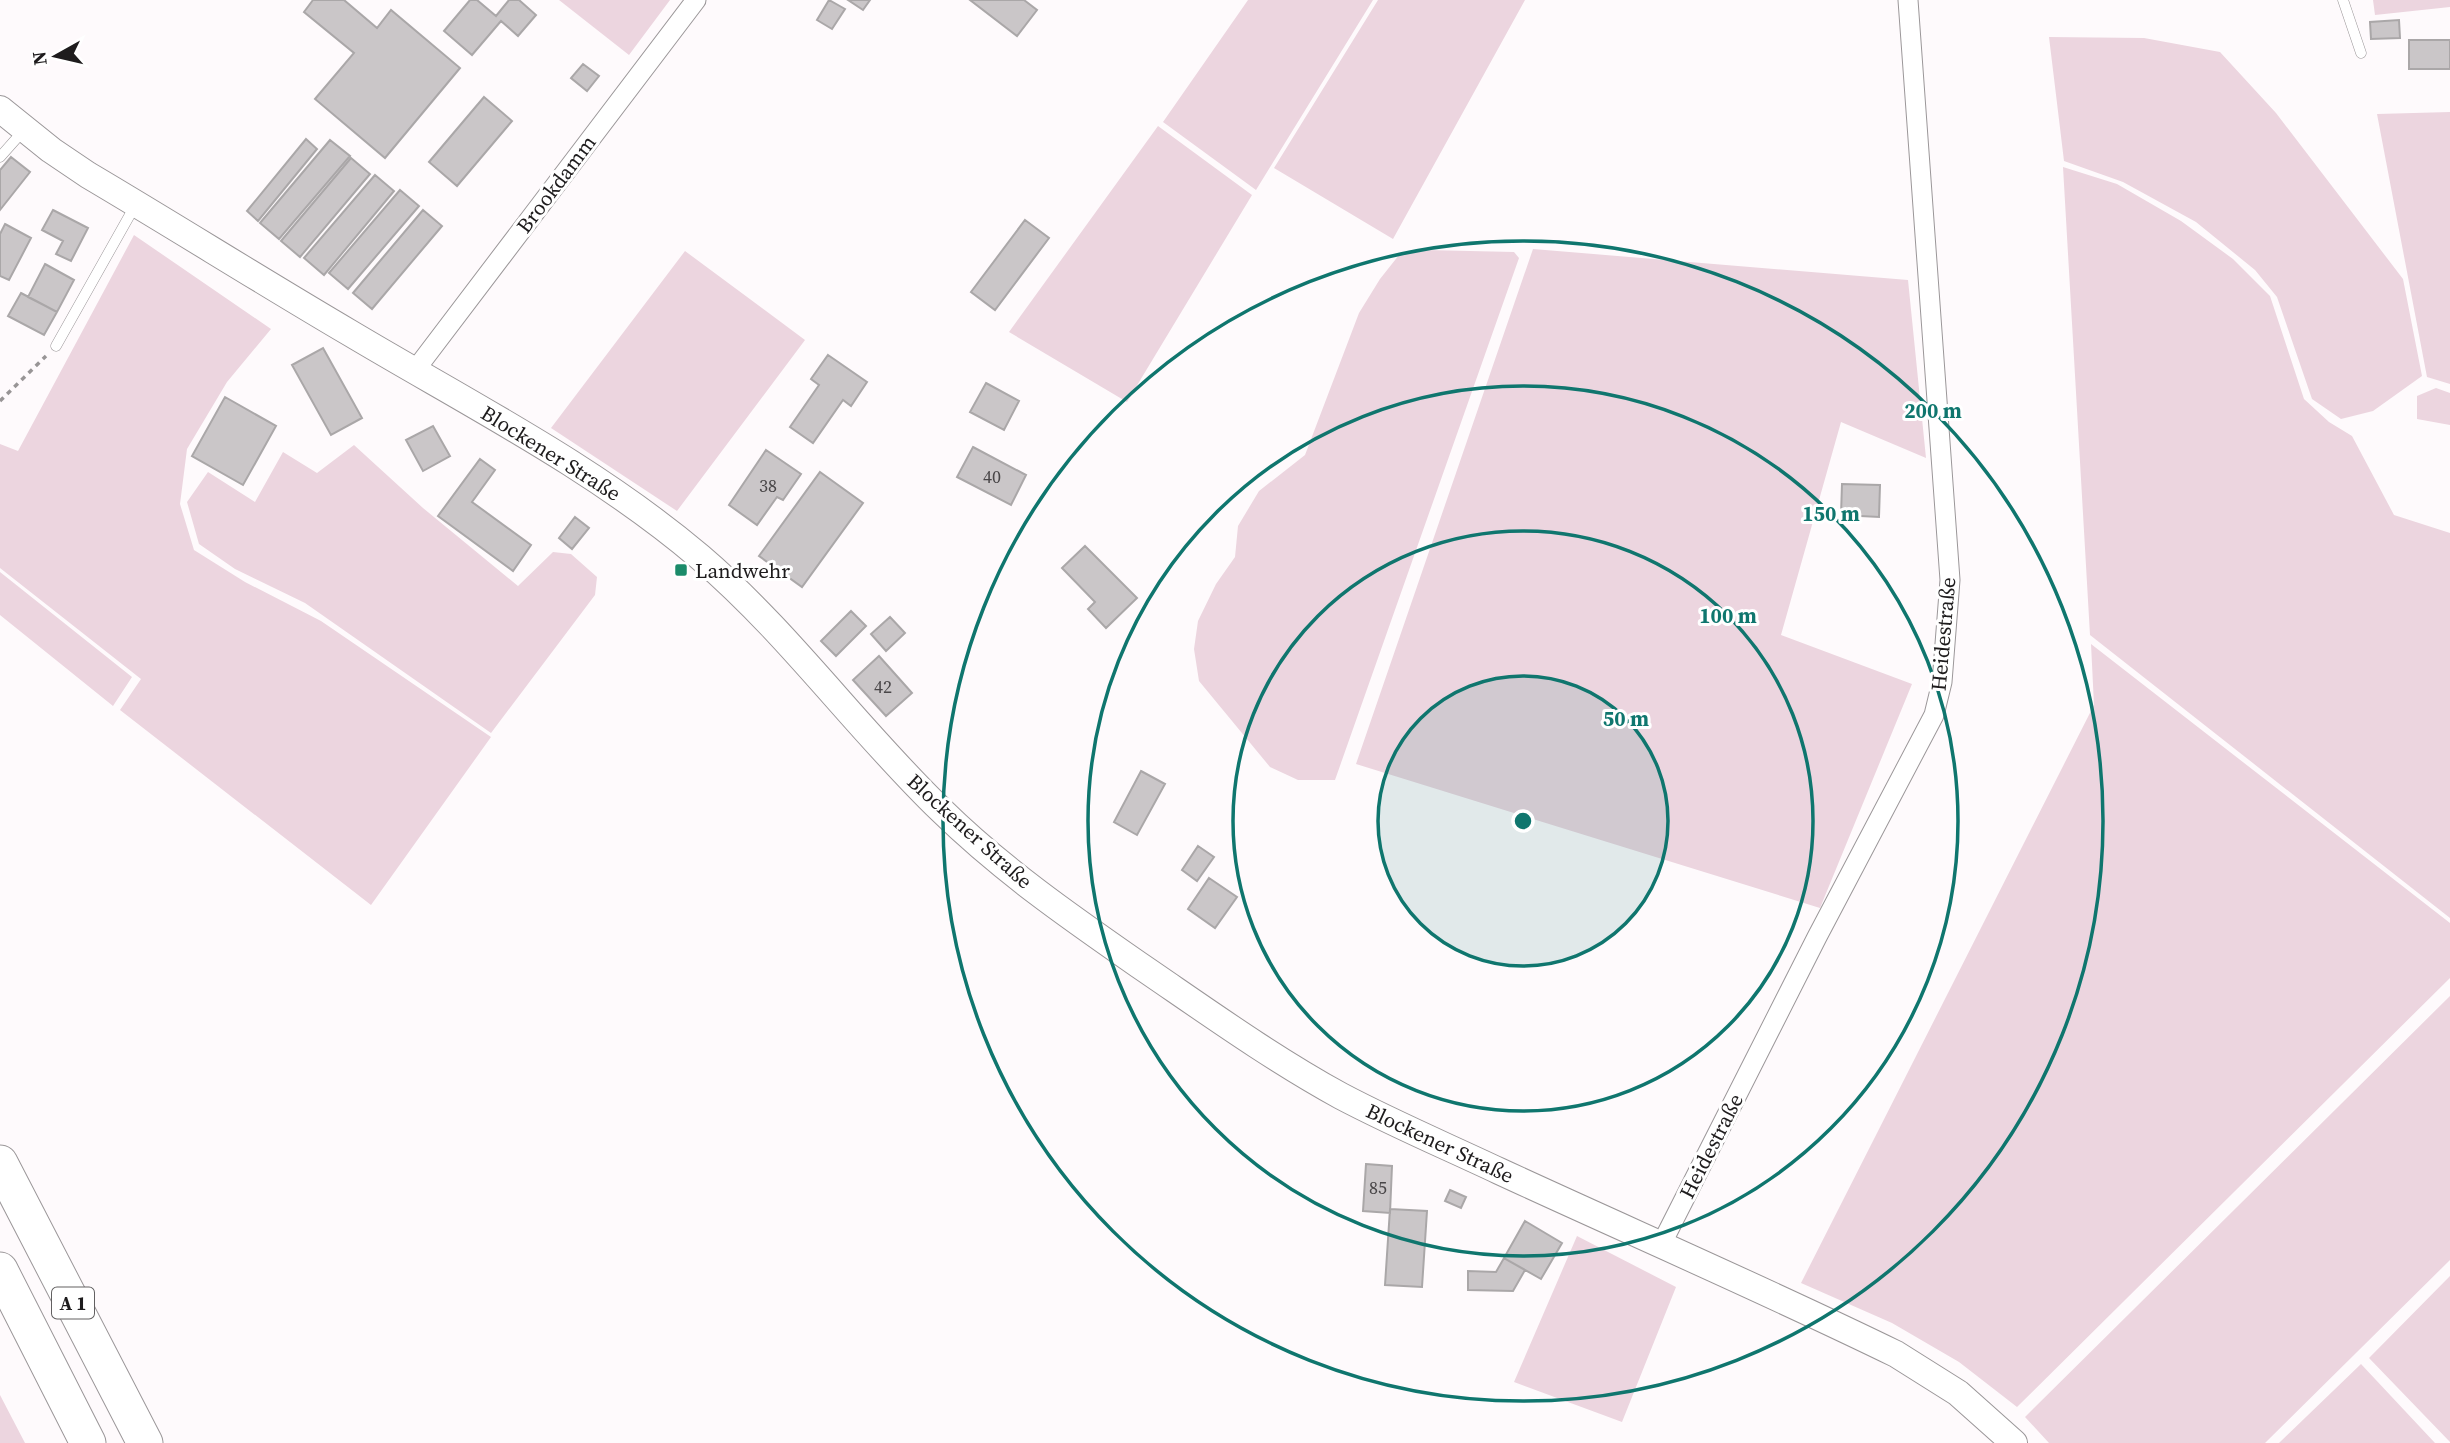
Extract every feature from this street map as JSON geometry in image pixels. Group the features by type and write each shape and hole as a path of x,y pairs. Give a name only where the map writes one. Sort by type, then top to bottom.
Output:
{"highway":[{"name":"A 1","path":"0,1163 145,1443"},
{"name":"A 1","path":"0,1270 88,1443"}],"street":[{"name":"Brookdamm","path":"416,369 696,0"},
{"name":"Heidestraße","path":"1661,1245 1817,937 1934,715 1942,681 1950,580 1908,0"},
{"name":"Blockener Straße","path":"0,109 88,175 590,475 684,544 780,633 862,728 943,813 1008,870 1138,964 1299,1072 1347,1099 1896,1354 1958,1394 2014,1443"}],"lane":[{"path":"2343,0 2361,52"},
{"path":"0,157 24,129"},
{"path":"56,346 136,204"}],"path":[{"path":"0,401 56,346"}],"shaded area":[{"path":"559,0 670,0 629,55"},
{"path":"1248,0 1373,0 1256,190 1163,122"},
{"path":"1378,0 1525,0 1393,239 1274,168"},
{"path":"2373,0 2450,0 2450,7 2375,15"},
{"path":"2049,37 2144,38 2220,52 2276,113 2403,279 2422,376 2373,411 2341,419 2312,399 2277,297 2255,270 2196,222 2123,182 2064,161"},
{"path":"2450,112 2450,384 2427,377 2377,114"},
{"path":"1158,126 1252,195 1127,402 1009,332"},
{"path":"2063,167 2117,184 2181,221 2233,259 2270,296 2304,399 2329,422 2352,436 2394,515 2450,533 2450,918 2090,635"},
{"path":"134,235 271,329 227,382 187,449 180,504 194,550 245,582 321,621 491,737 371,905 120,710 141,679 0,568 0,444 18,451"},
{"path":"1533,249 1908,280 1926,458 1841,422 1781,635 1912,684 1820,908 1356,764"},
{"path":"1426,250 1514,252 1519,258 1335,780 1298,780 1270,767 1199,681 1194,649 1198,621 1216,584 1235,557 1238,526 1259,491 1305,455 1359,313 1399,255"},
{"path":"685,251 805,340 677,511 551,428"},
{"path":"2436,388 2450,393 2450,425 2417,419 2417,396"},
{"path":"354,445 423,508 518,586 553,552 571,554 597,577 595,595 491,733 305,603 235,569 199,544 187,502 208,472 255,502 283,452 317,473"},
{"path":"0,572 132,677 113,706 0,615"},
{"path":"2091,644 2450,923 2450,978 2017,1407 1959,1362 1892,1323 1801,1283 2094,705"},
{"path":"2450,996 2450,1260 2265,1443 2049,1443 2025,1417"},
{"path":"1577,1236 1676,1287 1622,1422 1514,1382"},
{"path":"2450,1276 2450,1442 2369,1358"},
{"path":"2361,1364 2435,1443 2279,1443"},
{"path":"0,1395 25,1443 0,1443"}],"building":[{"path":"313,0 344,0 377,28 391,10 460,68 385,158 315,99 354,53 304,12"},
{"path":"470,0 477,0 496,16 509,0 519,0 536,15 518,36 501,21 472,55 444,31"},
{"path":"829,0 845,9 832,29 817,20"},
{"path":"848,0 870,0 863,10"},
{"path":"970,0 1024,0 1037,10 1017,36"},
{"path":"2399,20 2400,38 2371,39 2370,22"},
{"path":"2409,40 2450,40 2450,69 2409,69"},
{"path":"583,64 599,76 587,91 571,78"},
{"path":"484,97 512,121 457,186 429,162"},
{"path":"306,139 317,149 258,221 247,211"},
{"path":"330,140 350,156 279,239 260,223"},
{"path":"11,157 30,172 0,210 0,170"},
{"path":"351,158 370,174 300,257 281,241"},
{"path":"375,175 394,191 324,275 304,258"},
{"path":"400,190 419,206 348,289 329,273"},
{"path":"53,210 88,228 71,261 56,254 63,241 42,230"},
{"path":"423,210 442,226 372,309 353,293"},
{"path":"1025,220 1049,238 995,310 971,292"},
{"path":"5,224 31,238 9,280 0,276 0,234"},
{"path":"45,264 74,280 57,312 28,297"},
{"path":"21,293 57,312 44,335 8,316"},
{"path":"323,348 362,418 331,435 292,365"},
{"path":"828,355 867,382 851,406 843,400 813,443 790,427 819,385 811,379"},
{"path":"986,383 1019,401 1004,430 970,412"},
{"path":"225,397 276,426 243,485 192,456"},
{"path":"433,426 450,456 423,471 406,440"},
{"path":"973,447 1026,475 1011,505 957,477"},
{"path":"766,450 801,474 783,500 777,497 757,525 729,505"},
{"path":"480,459 495,470 472,502 531,545 513,571 438,516"},
{"path":"820,472 863,503 802,587 759,556"},
{"path":"1842,484 1880,485 1879,517 1841,515"},
{"path":"575,517 589,528 572,549 559,538"},
{"path":"1085,546 1137,598 1106,628 1088,609 1095,602 1062,568"},
{"path":"851,611 866,626 836,656 821,641"},
{"path":"890,617 905,633 886,651 871,634"},
{"path":"879,656 912,693 886,716 853,680"},
{"path":"1141,771 1165,784 1137,835 1114,822"},
{"path":"1198,846 1214,857 1197,881 1182,870"},
{"path":"1209,878 1237,897 1215,928 1188,909"},
{"path":"1366,1164 1392,1166 1390,1213 1363,1211"},
{"path":"1450,1190 1466,1197 1461,1208 1445,1201"},
{"path":"1390,1209 1427,1211 1422,1287 1385,1285"},
{"path":"1525,1221 1562,1243 1541,1279 1504,1258"},
{"path":"1504,1258 1525,1270 1513,1291 1468,1290 1468,1271 1496,1272"}],"place":[{"name":"Landwehr","path":"681,570"}]}
